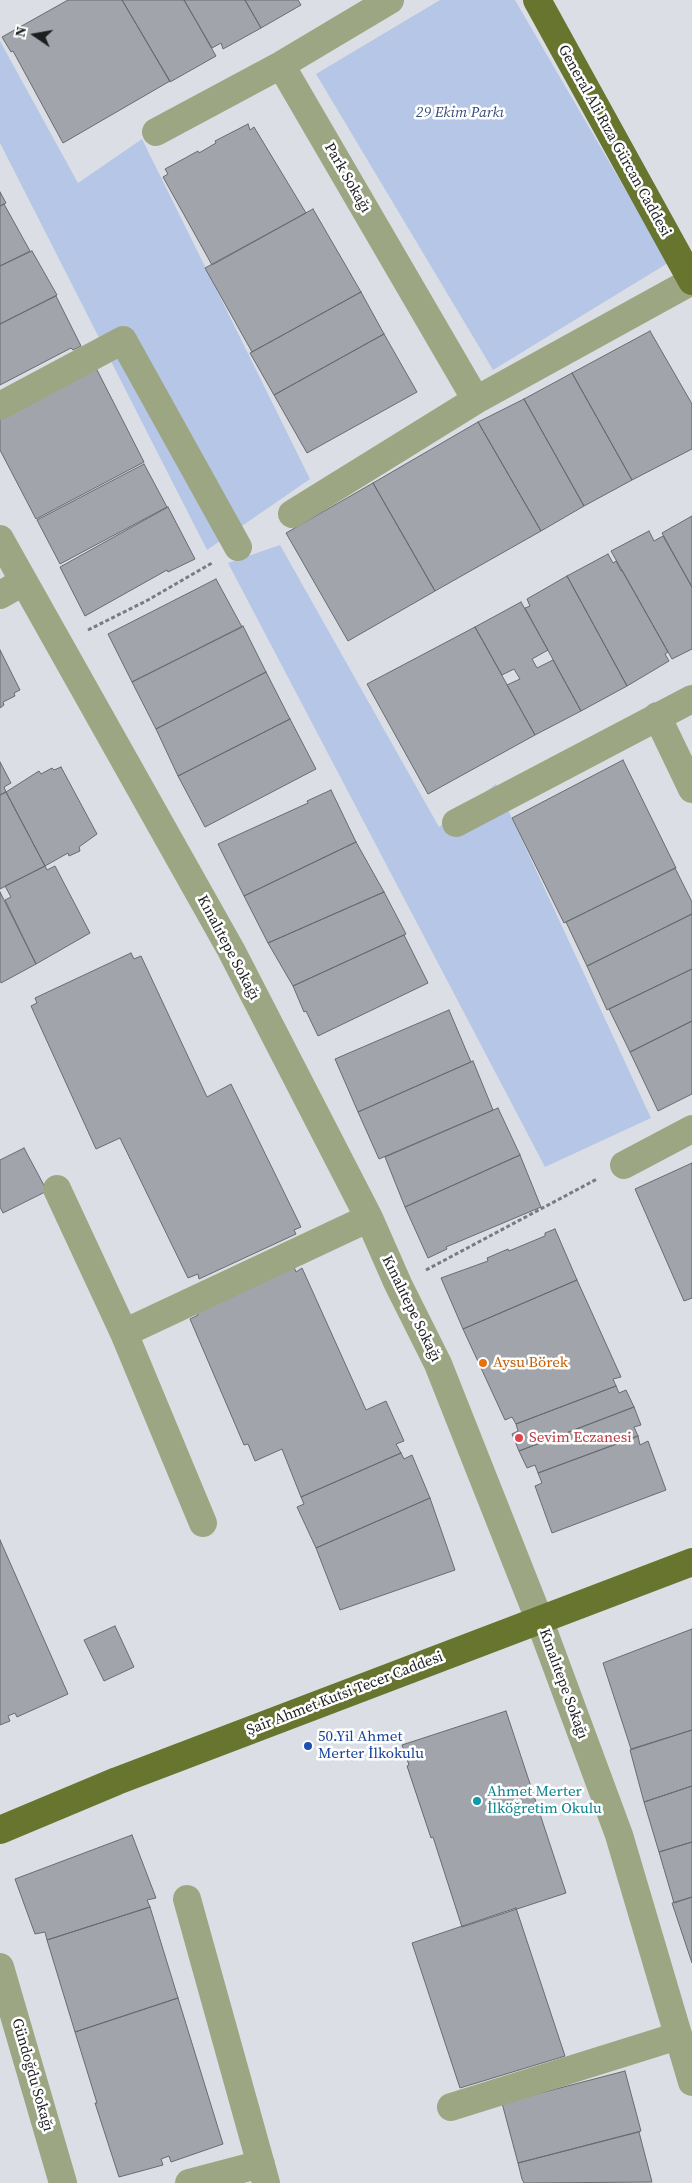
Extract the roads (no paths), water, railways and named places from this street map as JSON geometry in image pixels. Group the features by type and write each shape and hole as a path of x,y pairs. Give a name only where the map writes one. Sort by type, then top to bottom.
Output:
{"main road":[{"name":"General Ali Rıza Gürcan Caddesi","path":"537,0 692,281"},
{"name":"Şair Ahmet Kutsi Tecer Caddesi","path":"0,1830 117,1781 692,1562"}],"street":[{"path":"156,132 281,65 390,0"},
{"name":"Park Sokağı","path":"281,65 476,400"},
{"path":"292,514 476,400 692,281"},
{"path":"0,406 123,340 238,547"},
{"name":"Kınalıtepe Sokağı","path":"0,539 12,589 58,646 231,950 369,1218 398,1284 438,1364 539,1619 619,1835 692,2082"},
{"path":"456,823 692,699"},
{"path":"657,716 692,789"},
{"path":"624,1165 692,1129"},
{"path":"57,1189 124,1334 203,1523"},
{"path":"124,1334 369,1218"},
{"path":"187,1899 264,2173 189,2183"},
{"name":"Gündoğdu Sokağı","path":"0,1967 63,2183"},
{"path":"451,2107 678,2036"}],"place":[{"name":"Aysu Börek","path":"483,1363"},
{"name":"Sevim Eczanesi","path":"519,1438"},
{"name":"50.Yil Ahmet Merter İlkokulu","path":"308,1746"},
{"name":"Ahmet Merter İlköğretim Okulu","path":"477,1801"}],"park label":[{"name":"29 Ekim Parkı","path":"460,113"}]}
